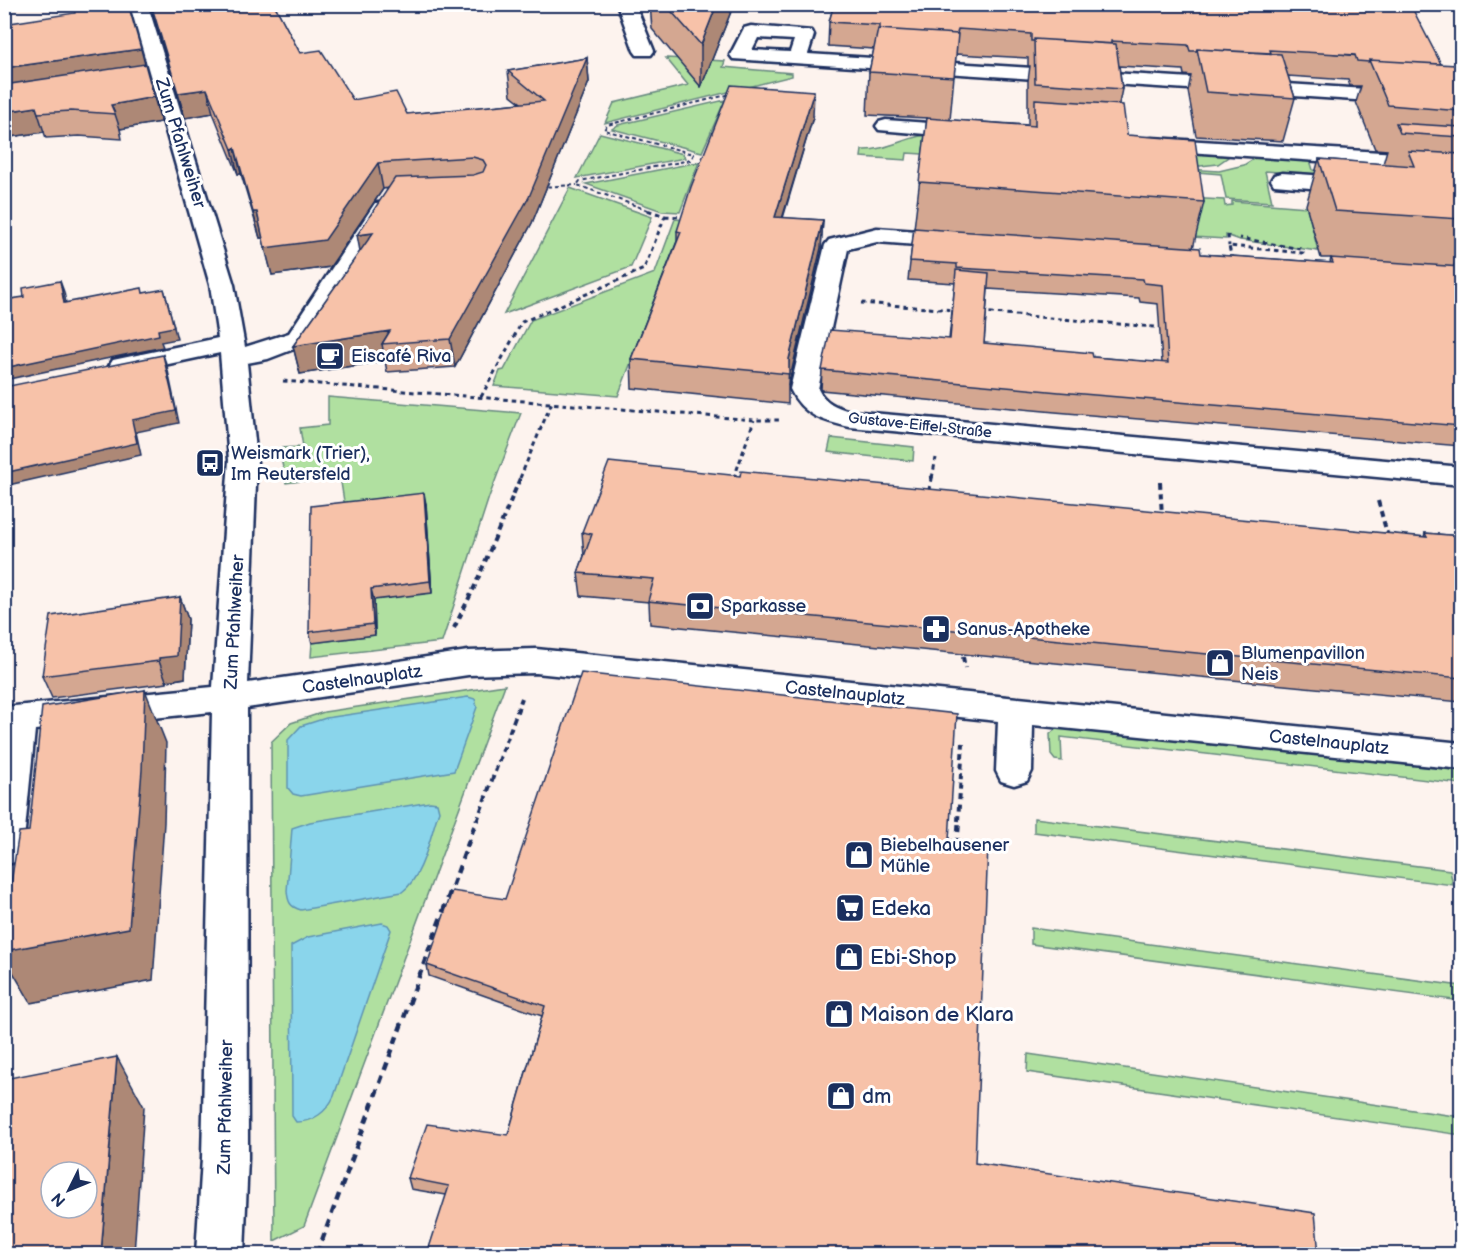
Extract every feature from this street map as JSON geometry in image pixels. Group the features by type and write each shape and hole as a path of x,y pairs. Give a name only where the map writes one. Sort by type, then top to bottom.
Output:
{"street":[{"name":"Zum Pfahlweiher","path":"135,4 141,12 152,80 222,285 232,350 243,460 230,698 225,1158 220,1254"},
{"path":"626,4 644,51"},
{"path":"797,59 1461,101"},
{"path":"886,126 992,133"},
{"path":"1133,143 1461,164"},
{"path":"1282,180 1384,187"},
{"path":"95,371 232,350 259,352 298,338 392,196 402,195"},
{"name":"Gustave-Eiffel-Straße","path":"980,243 877,235 837,245 804,388 810,403 830,415 850,419 1461,476"},
{"name":"Castelnauplatz","path":"12,719 230,698 468,663 536,661 1461,756"},
{"path":"1014,771 1016,711"},
{"path":"4,850 12,719"}],"path":[{"path":"577,185 580,180 691,160 694,154 604,130 607,125 741,92"},
{"path":"532,188 577,185 665,216 688,217"},
{"path":"481,397 522,322 644,269 665,216"},
{"path":"1228,235 1232,260"},
{"path":"1229,246 1303,253 1301,249 1240,238"},
{"path":"890,305 960,311"},
{"path":"972,312 1172,328"},
{"path":"272,380 754,420 796,420 830,415"},
{"path":"474,588 552,402"},
{"path":"734,481 754,420"},
{"path":"927,502 943,428"},
{"path":"1158,448 1163,525"},
{"path":"1370,468 1390,548"},
{"path":"317,1254 536,661"},
{"path":"957,849 958,805 965,737"}],"green space":[{"path":"666,58 725,61 723,67 792,73 792,76 605,123 614,103 688,85"},
{"path":"725,100 702,152 612,129 618,125"},
{"path":"600,133 683,154 685,158 577,178"},
{"path":"933,134 1228,154 1228,157 1218,164 1200,166 1059,157 1002,159 907,153 906,160 861,157 862,150 881,148"},
{"path":"1258,156 1310,160 1313,170 1373,174 1381,179 1265,171 1272,202 1226,199 1221,174 1061,161 1219,171 1244,165"},
{"path":"699,162 680,212 662,211 586,184"},
{"path":"570,188 652,217 631,267 504,314"},
{"path":"1187,198 1224,200 1225,206 1232,205 1232,201 1307,207 1318,251 1240,240 1226,235 1226,239 1192,237"},
{"path":"675,219 686,220 618,396 494,386 500,371 504,370 531,320 655,273"},
{"path":"328,397 521,413 489,497 442,642 311,657 312,643 375,635 374,600 346,514 340,476 286,483 279,448 303,447 300,428 328,425"},
{"path":"831,438 914,447 913,461 828,452"},
{"path":"505,685 304,1226 274,1241 271,742 291,723 324,712"},
{"path":"1065,726 1461,771 1461,784 1061,737 1062,761 1055,760 1051,755 1050,734"},
{"path":"1034,818 1450,870 1453,885 1034,832"},
{"path":"1031,928 1461,986 1461,1001 1031,944"},
{"path":"1028,1054 1461,1117 1461,1135 1027,1072"}],"water":[{"path":"468,697 475,699 477,707 454,771 301,796 293,794 288,788 288,740 301,726 326,718"},
{"path":"430,802 437,803 439,811 421,866 410,885 402,892 301,910 290,903 287,891 292,828 310,822"},
{"path":"382,923 388,925 391,930 334,1096 328,1107 319,1115 296,1122 292,1116 291,946 308,937"}],"building":[{"path":"73,4 128,4 141,49 4,68 4,24 75,13"},
{"path":"151,4 274,4 300,53 321,50 353,100 396,92 407,114 544,101 508,71 587,58 529,197 450,339 382,344 390,331 293,346 373,233 357,235 395,178 473,175 483,172 486,165 483,160 473,157 378,163 325,240 265,248 257,212 253,212 235,148 232,149 207,89 178,93"},
{"path":"665,4 717,4 701,45"},
{"path":"834,4 1410,4 1441,64 1369,60 1369,62 1357,61 1355,55 1270,50 1271,53 1197,49 1190,51 1188,45 1111,41 1111,44 1034,39 1031,41 1031,34 958,29 957,34 880,29 880,25 829,22"},
{"path":"878,29 958,34 954,77 869,72"},
{"path":"1034,39 1116,44 1122,89 1035,83"},
{"path":"1197,49 1281,54 1295,98 1206,92"},
{"path":"1369,60 1456,65 1461,75 1461,111 1388,105"},
{"path":"145,64 154,97 111,105 115,114 71,111 38,113 36,107 4,112 4,85"},
{"path":"731,85 814,91 775,217 823,220 789,359 789,374 631,359 681,232 677,231 691,187"},
{"path":"1035,99 1123,105 1127,135 1195,140 1204,202 919,182 927,118 1035,126"},
{"path":"1396,123 1461,127 1461,137 1400,133"},
{"path":"1408,151 1461,154 1461,219 1335,211 1319,159 1414,166"},
{"path":"914,228 1200,248 1201,254 1333,263 1331,258 1461,267 1461,301 1454,300 1461,320 1461,426 822,370 830,330 950,339 956,270 989,273 984,343 1092,353 1093,357 1168,363 1163,285 1144,283 1143,279 957,268 957,264 910,261"},
{"path":"60,281 64,303 142,288 143,293 164,289 174,327 158,330 159,335 4,368 4,300 24,297 23,288"},
{"path":"163,355 176,411 132,420 137,443 4,473 4,387"},
{"path":"609,462 740,476 741,471 1427,537 1425,533 1461,536 1461,678 648,601 654,579 578,573 592,534 582,532"},
{"path":"424,493 430,581 371,589 373,624 309,632 311,506"},
{"path":"180,597 177,656 159,658 159,661 42,676 51,616"},
{"path":"581,673 957,714 949,840 988,846 975,1163 1315,1213 1319,1254 427,1254 449,1186 408,1178 427,1124 508,1135 545,1006 427,965 452,891 505,899"},
{"path":"145,690 142,770 129,928 4,951 4,928 19,832 29,831 42,707"},
{"path":"117,1057 101,1254 4,1254 4,1079"}],"place":[{"name":"Eiscafé Riva","path":"330,356"},
{"name":"Weismark (Trier), Im Reutersfeld","path":"210,463"},
{"name":"Sparkasse","path":"700,606"},
{"name":"Sanus-Apotheke","path":"936,629"},
{"name":"Blumenpavillon Neis","path":"1220,663"},
{"name":"Biebelhausener Mühle","path":"859,855"},
{"name":"Edeka","path":"850,908"},
{"name":"Ebi-Shop","path":"849,957"},
{"name":"Maison de Klara","path":"839,1014"},
{"name":"dm","path":"841,1096"}]}
